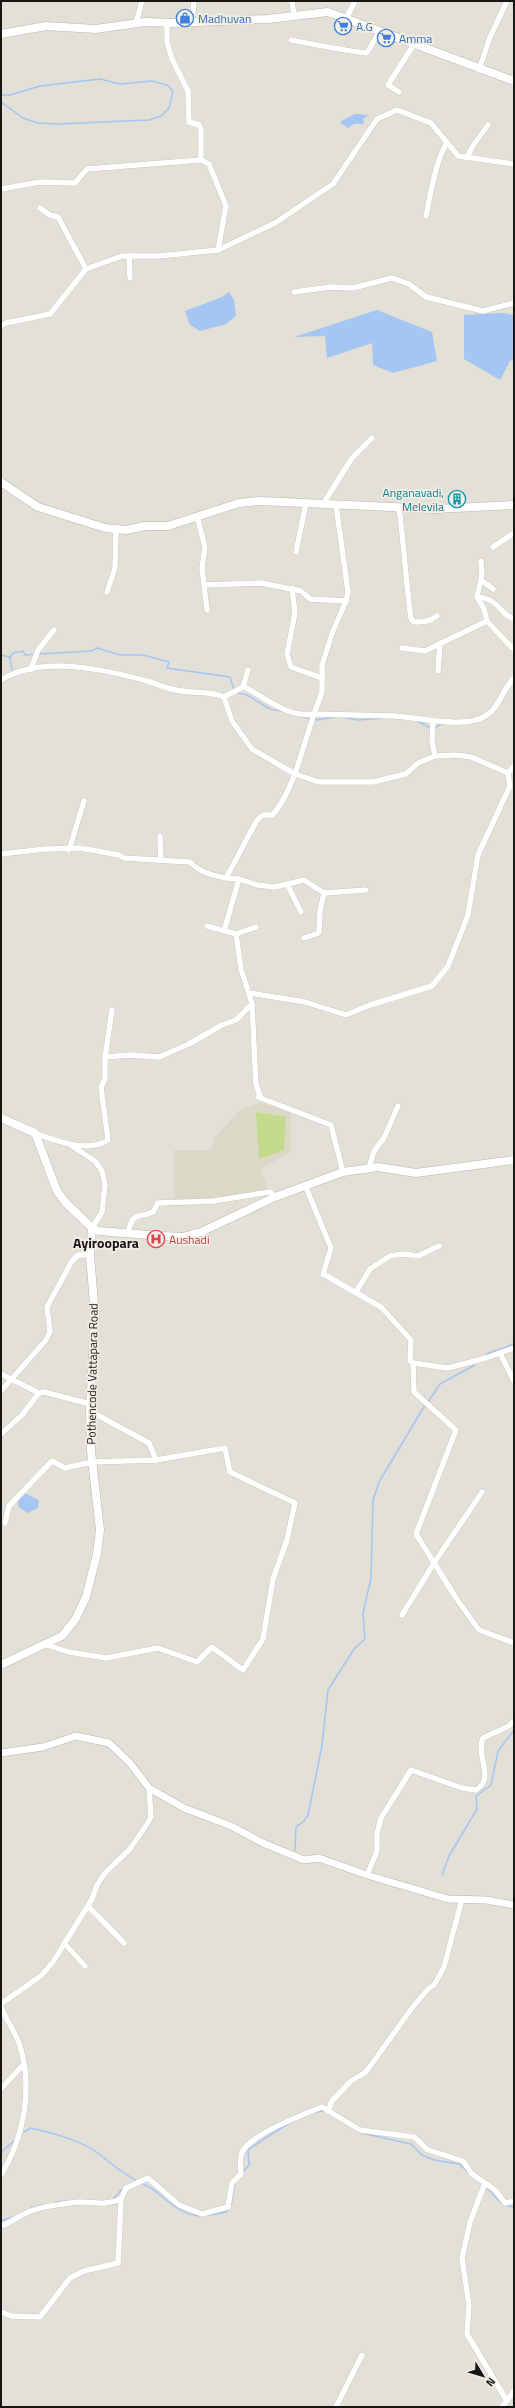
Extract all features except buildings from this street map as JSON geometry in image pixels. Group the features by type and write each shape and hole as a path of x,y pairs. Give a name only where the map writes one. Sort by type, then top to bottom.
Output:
{"main road":[{"path":"1,34 46,26 96,29 136,23 167,24 268,19 328,12 479,70 514,81"},
{"path":"1,482 38,507 116,530 157,525 168,526 239,503 271,501 435,509 514,505"},
{"path":"1,1118 34,1133 38,1138 50,1177 57,1191 66,1204 92,1228 100,1231 183,1237 195,1234 275,1197 343,1172 370,1168 416,1172 514,1160"},
{"name":"Pothencode Vattapara Road","path":"1,1665 32,1649 47,1645 62,1636 75,1620 86,1597 97,1554 100,1530 92,1462 90,1407 94,1316 90,1255 92,1228"}],"street":[{"path":"136,23 142,1"},
{"path":"192,22 194,1"},
{"path":"292,1 294,15"},
{"path":"346,19 355,1"},
{"path":"479,70 490,37 507,1"},
{"path":"167,24 167,42 172,59 188,91 189,122 199,125 201,129 201,160"},
{"path":"291,40 322,44 332,49 367,53 379,32"},
{"path":"399,92 388,85 414,44"},
{"path":"1,326 6,323 50,314 86,269 122,256 159,256 218,250 275,224 333,184 377,119 397,110 431,123 458,156 514,164"},
{"path":"467,158 472,147 488,125"},
{"path":"426,216 433,182 443,150 448,143"},
{"path":"1,189 40,182 75,183 87,169 201,160 210,164 226,206 218,250"},
{"path":"40,208 58,217 86,269"},
{"path":"129,256 130,278"},
{"path":"294,292 331,287 353,288 392,278 410,284 426,297 483,311 514,303"},
{"path":"323,504 352,458 372,438"},
{"path":"296,552 306,503"},
{"path":"226,878 257,820 263,815 272,815 288,791 322,692 322,665 325,652 346,601 348,578 336,505"},
{"path":"399,508 405,547 405,577 411,619 414,622 422,622 430,621 437,616"},
{"path":"197,516 205,547 202,568 207,610"},
{"path":"107,592 115,568 116,530"},
{"path":"493,547 514,532"},
{"path":"480,561 481,580 477,597 484,609 487,621 514,650"},
{"path":"481,580 493,590"},
{"path":"205,585 261,583 292,588 301,591 310,599 346,601"},
{"path":"292,588 294,612 287,654 291,667 322,678"},
{"path":"477,597 488,598 497,604 508,617 514,618"},
{"path":"402,648 425,651 487,621"},
{"path":"31,669 38,650 54,630"},
{"path":"438,671 440,643"},
{"path":"1,680 11,674 31,669 78,666 136,678 176,690 211,691 224,697 232,721 252,749 295,774 319,782 373,782 406,774 418,762 436,756 456,755 471,757 508,773"},
{"path":"224,697 243,687 248,670"},
{"path":"243,687 253,691 270,704 302,716 314,714 394,716 433,722 474,720 487,715 501,701 507,685 514,678"},
{"path":"433,722 432,742 436,756"},
{"path":"508,773 514,766"},
{"path":"249,993 305,1002 346,1015 370,1005 432,986 448,966 468,915 478,855 512,787 508,773"},
{"path":"69,850 84,801"},
{"path":"160,836 161,859"},
{"path":"1,854 46,849 69,850 80,848 119,855 124,858 161,859 190,862 194,867 226,878 239,879 269,886 304,880 324,893 366,890"},
{"path":"224,931 239,879"},
{"path":"287,884 301,912"},
{"path":"304,938 319,933 320,911 324,893"},
{"path":"206,926 236,934 256,927"},
{"path":"236,934 241,969 252,1004 256,1085 258,1097 331,1125 343,1172"},
{"path":"105,1057 130,1055 159,1057 189,1044 222,1025 236,1020 252,1004"},
{"path":"71,1146 102,1143 109,1138 100,1088 104,1079 105,1057 112,1010"},
{"path":"370,1168 374,1151 384,1138 398,1106"},
{"path":"34,1133 71,1146 95,1161 102,1171 105,1185 102,1212 92,1228"},
{"path":"305,1185 331,1248 323,1274 381,1307 411,1340 410,1361 412,1363 414,1392 456,1430 416,1534 479,1630 514,1643"},
{"path":"128,1233 131,1220 136,1216 153,1212 158,1203 214,1201 270,1192 275,1197"},
{"path":"356,1292 370,1269 390,1256 403,1254 418,1256 440,1246"},
{"path":"1,1391 46,1340 50,1331 47,1307 72,1261 78,1255 90,1255"},
{"path":"412,1363 448,1368 514,1348"},
{"path":"500,1353 514,1381"},
{"path":"1,1374 12,1378 39,1393 44,1392 90,1407 149,1443 156,1460"},
{"path":"1,1434 22,1415 39,1393"},
{"path":"5,1523 10,1506 52,1461 65,1468 92,1462 156,1460 225,1448 230,1472 296,1504 273,1579 263,1638 243,1670 212,1647 197,1662 158,1648 106,1658 69,1652 47,1645"},
{"path":"402,1615 434,1563 482,1492"},
{"path":"367,1876 377,1851 377,1834 381,1818 411,1770 462,1788 476,1790 483,1785 486,1777 481,1748 483,1738 509,1726 514,1720"},
{"path":"1,1753 43,1747 76,1736 109,1743 130,1763 149,1788 184,1808 231,1826 263,1843 304,1860 319,1858 367,1876 448,1899 486,1900 514,1905"},
{"path":"1,2004 42,1975 88,1906 97,1885 105,1873 130,1849 151,1817 149,1788"},
{"path":"328,2111 332,2101 351,2081 366,2072 412,2008 428,1989 434,1985 444,1967 462,1900"},
{"path":"88,1906 124,1943"},
{"path":"64,1943 85,1966"},
{"path":"1,2007 20,2046 28,2099 12,2157 1,2175"},
{"path":"1,2089 23,2065"},
{"path":"1,2312 10,2316 40,2317 70,2278 84,2271 118,2263 121,2199 126,2188 148,2178 179,2204 202,2214 228,2207 232,2183 241,2174 240,2161 244,2149 264,2134 322,2107 360,2130 414,2137 428,2150 463,2161 472,2174 495,2190 505,2203 514,2201"},
{"path":"485,2183 470,2222 462,2258 470,2305 467,2334 507,2401"},
{"path":"1,2226 12,2222 32,2210 71,2202 108,2205 121,2199"},
{"path":"336,2407 362,2355"},
{"path":"502,2407 514,2391"}],"shaded area":[{"path":"261,1103 291,1113 291,1152 260,1169 270,1194 174,1207 174,1150 211,1150 215,1137 241,1109"}],"green space":[{"path":"256,1112 286,1117 284,1150 259,1159"}],"water":[{"path":"355,114 369,115 363,119 364,124 354,124 348,128 340,122"},
{"path":"229,292 234,300 236,316 226,324 200,331 190,325 185,311 222,297"},
{"path":"377,310 432,332 437,361 393,373 373,365 372,343 327,358 325,336 294,337"},
{"path":"503,313 514,315 514,360 510,361 500,380 464,359 464,315"},
{"path":"24,1493 39,1500 38,1508 28,1513 19,1507 16,1495"}],"waterway":[{"path":"1,95 10,95 40,86 100,79 120,84 152,81 167,85 173,91 169,108 161,116 149,120 58,124 38,123 23,118 1,102"},
{"path":"92,651 97,648 120,655 143,655 169,662 167,668 230,677 234,690"},
{"path":"12,670 10,657 13,653 23,651 25,655 35,654"},
{"path":"39,654 91,651"},
{"path":"1,655 10,657"},
{"path":"235,692 247,695 270,709 281,711"},
{"path":"300,716 317,720 335,717"},
{"path":"343,717 357,720 384,718"},
{"path":"417,721 429,727"},
{"path":"435,728 441,724"},
{"path":"486,1354 514,1344"},
{"path":"428,1402 440,1384 475,1365"},
{"path":"295,1850 296,1827 304,1821 308,1815 322,1746 328,1690 354,1649 365,1639 363,1613 371,1578 373,1500 379,1482 425,1405"},
{"path":"442,1875 449,1856 477,1809 476,1796 491,1785 498,1751 514,1730"},
{"path":"243,2172 249,2165 248,2150 295,2120 315,2112 324,2111"},
{"path":"24,2132 31,2128 56,2134 80,2143 95,2151 136,2180"},
{"path":"362,2133 411,2144 422,2155 434,2160 459,2164 468,2172"},
{"path":"1,2152 14,2141"},
{"path":"231,2205 235,2183"},
{"path":"143,2184 150,2187 181,2211 188,2214 201,2216 208,2215 226,2212 229,2208"},
{"path":"113,2199 125,2186"},
{"path":"486,2187 501,2203"},
{"path":"56,2202 66,2201"},
{"path":"31,2208 42,2205"},
{"path":"504,2205 514,2207"},
{"path":"1,2221 13,2217"}],"place":[{"name":"Madhuvan","path":"185,18"},
{"name":"A.G","path":"343,26"},
{"name":"Amma","path":"386,38"},
{"name":"Anganavadi, Melevila","path":"457,499"},
{"name":"Aushadi","path":"156,1239"}],"district":[{"name":"Ayiroopara","path":"106,1242"}]}
